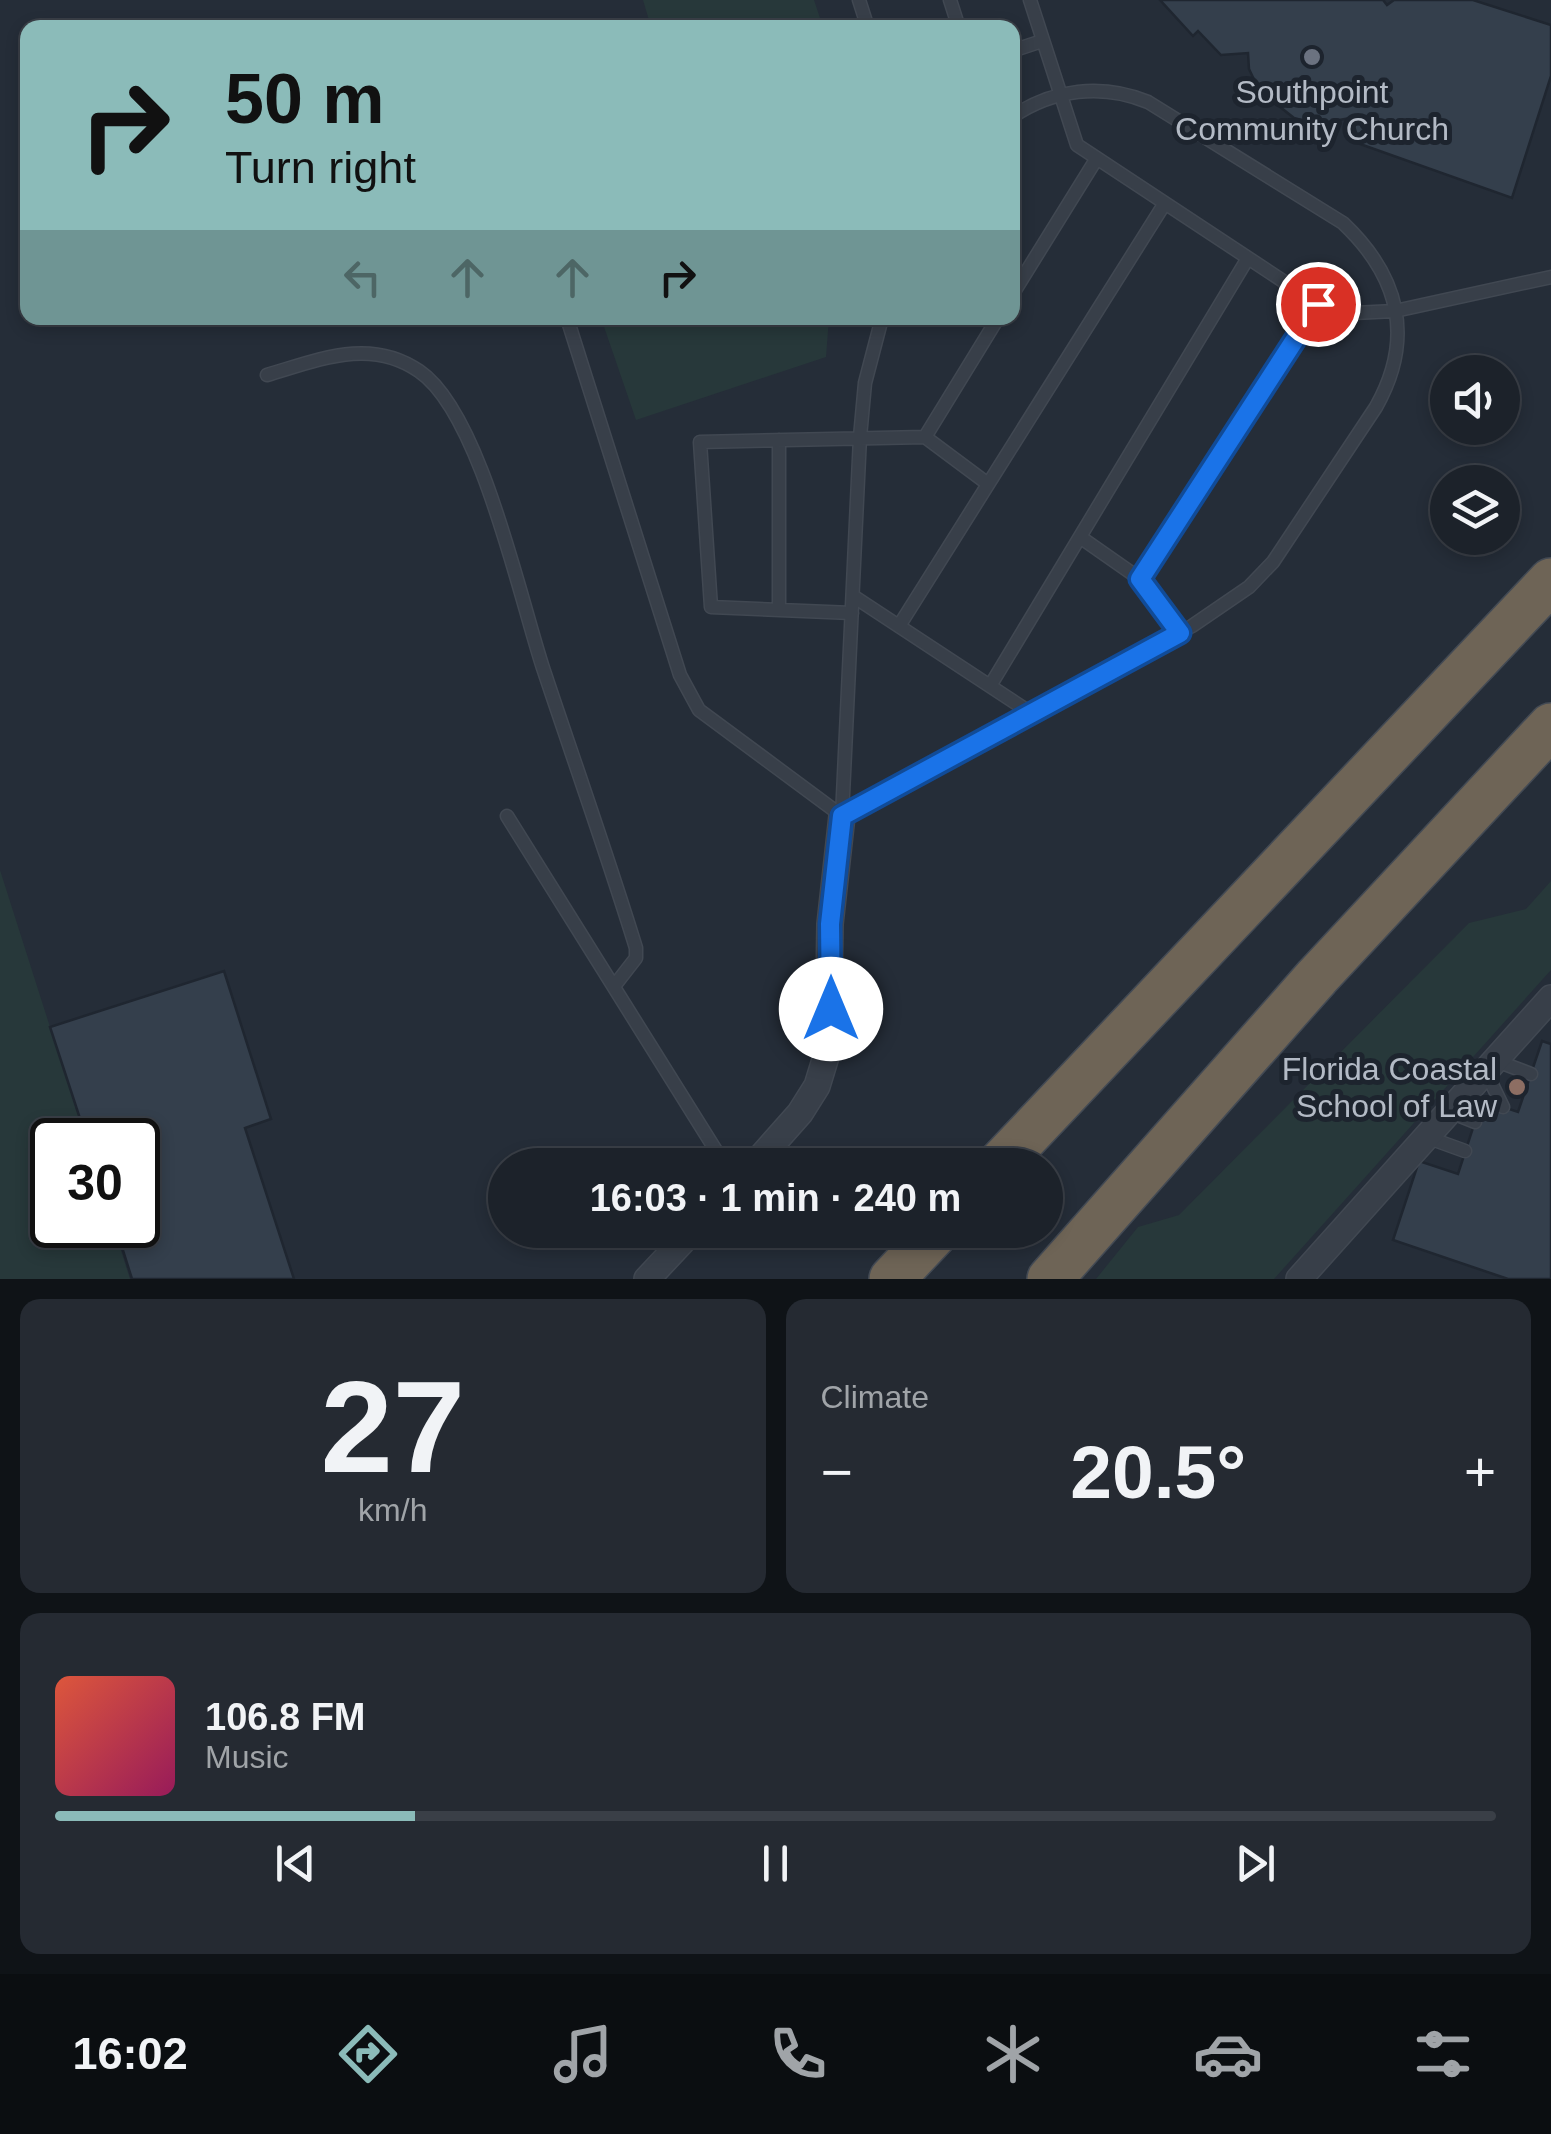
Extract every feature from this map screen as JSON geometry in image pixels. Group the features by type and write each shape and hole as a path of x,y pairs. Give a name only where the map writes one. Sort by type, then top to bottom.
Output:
{"highway":[{"path":"1015,1148 1551,581"},
{"path":"1050,1279 1317,977 1551,726"},
{"path":"892,1279 921,1248"}],"street":[{"path":"769,1148 800,1113 817,1086 828,1050 830,924 842,816"},
{"path":"1300,1279 1551,998"},
{"path":"648,1279 677,1248"}],"lane":[{"path":"1030,0 1077,145 1333,314 1396,311 1551,277"},
{"path":"1020,48 1042,41"},
{"path":"842,816 1180,633 1249,588 1294,531 1391,380 1400,349 1396,311 1385,276 1368,247 1343,223 1148,102 1124,92 1058,95 1020,112"},
{"path":"1020,281 1097,158"},
{"path":"899,626 1164,203"},
{"path":"990,686 1248,258"},
{"path":"1140,579 1318,304"},
{"path":"569,325 680,675 698,710 842,816"},
{"path":"842,816 860,437 865,383 880,325"},
{"path":"924,437 994,325"},
{"path":"267,375 352,350 394,359 418,370 443,393 458,419 504,538 636,948 636,958 614,985"},
{"path":"852,613 711,607 700,442 924,437 988,484"},
{"path":"779,440 779,610"},
{"path":"1080,537 1140,579 1180,633"},
{"path":"852,596 1031,713"},
{"path":"507,816 715,1148"},
{"path":"1503,1107 1490,1065 1532,1074"},
{"path":"1450,1112 1475,1122"},
{"path":"1429,1138 1465,1151"}],"shaded area":[{"path":"643,0 814,0 821,20 649,20"},
{"path":"603,325 828,325 826,357 636,420"},
{"path":"0,870 79,1118 30,1118 30,1248 120,1248 130,1279 0,1279"},
{"path":"1551,881 1551,970 1274,1279 1096,1279 1138,1227 1179,1215 1469,923 1526,909"}],"building":[{"path":"1160,0 1383,0 1387,5 1394,0 1473,0 1551,25 1551,76 1512,198 1360,144 1351,118 1316,124 1294,118 1259,90 1249,69 1248,53 1221,55 1198,31 1193,36"},
{"path":"224,971 271,1119 245,1128 294,1279 132,1279 122,1248 160,1248 160,1118 80,1118 50,1027"},
{"name":"Florida Coastal School of Law","path":"1542,1041 1551,1044 1551,1279 1508,1279 1393,1240 1419,1161 1458,1174 1482,1100 1518,1112"}],"place":[{"name":"Southpoint Community Church","path":"1312,57"},
{"name":"Florida Coastal School of Law","path":"1517,1087"}],"route":[{"path":"831,1009 830,924 842,816 1180,633 1140,579 1318,304"}]}
